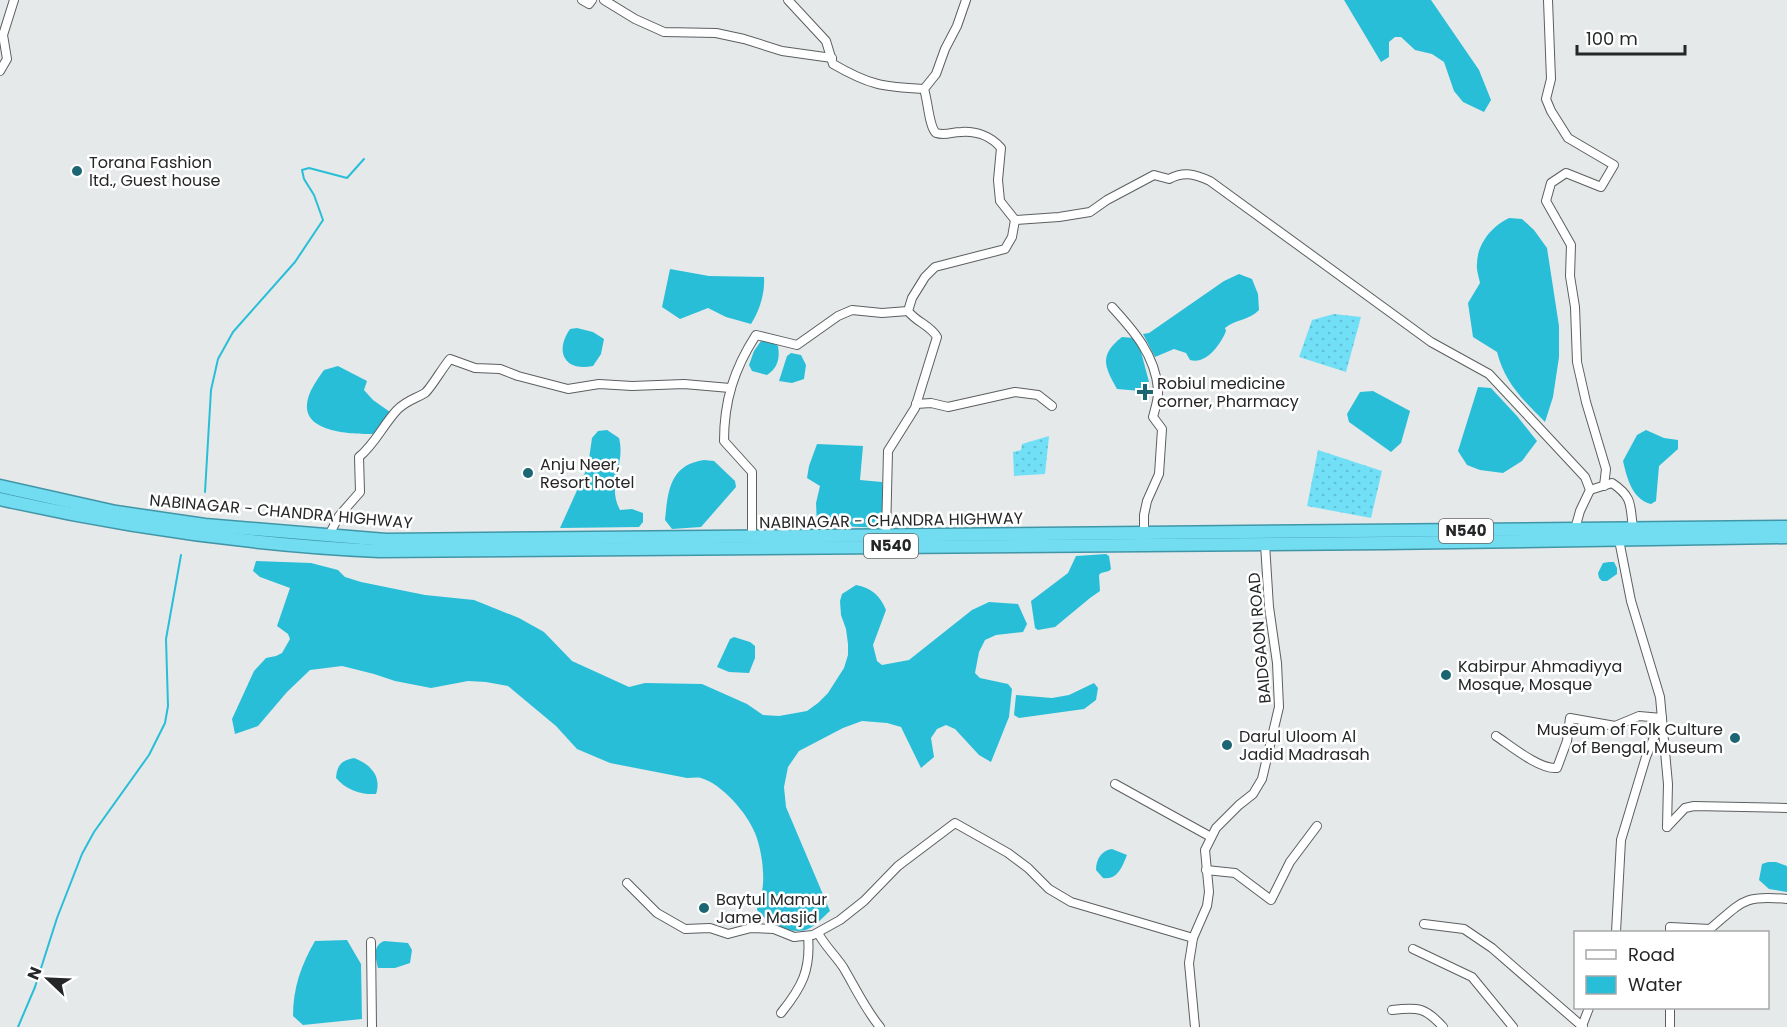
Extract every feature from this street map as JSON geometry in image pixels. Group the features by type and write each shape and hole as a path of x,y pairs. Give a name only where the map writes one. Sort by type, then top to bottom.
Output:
{"highway":[{"name":"NABINAGAR - CHANDRA HIGHWAY","path":"0,486 127,514 205,525 386,540 1787,527"},
{"name":"NABINAGAR - CHANDRA HIGHWAY","path":"0,499 82,517 266,543 379,551 1265,544 1787,537"}],"street":[{"path":"0,71 7,59 2,35 14,0"},
{"path":"582,0 589,4 592,0"},
{"path":"604,0 635,19 664,32 716,33 782,51 832,58"},
{"path":"788,0 826,40 833,64 867,82 900,88 924,89"},
{"path":"924,89 936,74 966,0"},
{"path":"1548,0 1551,79 1546,99 1568,138 1614,165 1601,187 1566,173 1551,183 1546,201 1570,245 1570,276 1575,307 1577,362 1606,469 1604,486"},
{"path":"886,536 888,451 916,404 937,337 933,330 911,316 908,311 912,298 935,267 1005,249 1012,237 1015,220 1000,201 998,180 1001,148 995,140 982,134 960,132 945,136 933,131 924,89"},
{"path":"1015,220 1059,218 1090,212 1107,200 1155,175 1169,179 1181,173 1210,181 1431,342 1490,374 1585,477 1590,490 1580,511 1575,530"},
{"path":"1112,307 1135,331 1146,349 1153,365 1158,391 1153,417 1162,429 1159,474 1147,501 1144,534"},
{"path":"752,538 752,472 724,441 724,421 730,388 742,357 756,336 797,345 838,316 852,310 882,313 908,311"},
{"path":"329,535 339,516 360,492 359,457 377,438 399,408 411,398 428,390 450,359 476,368 500,369 568,389 599,384 632,386 684,384 730,388"},
{"path":"916,404 931,403 948,407 1015,392 1038,395 1052,406"},
{"path":"1590,490 1612,483 1625,492 1630,505 1633,529"},
{"path":"1619,540 1631,601 1660,697 1668,784 1667,827 1685,808 1694,806 1787,808"},
{"name":"BAIDGAON ROAD","path":"1195,1027 1189,963 1193,938 1207,906 1209,892 1205,850 1216,828 1253,794 1262,779 1280,707 1277,663 1269,608 1265,544"},
{"path":"1496,736 1549,769 1557,768 1567,741 1570,717 1615,726 1639,716 1662,718"},
{"path":"1616,931 1621,840 1646,757 1662,718"},
{"path":"1115,784 1212,837"},
{"path":"627,883 657,913 686,929 710,928 728,934 751,928 774,930 794,937 808,936 840,920 864,901 898,866 955,823 1008,853 1028,868 1049,889 1071,902 1193,938"},
{"path":"1206,870 1234,873 1271,900 1290,862 1317,826"},
{"path":"1670,931 1670,927 1710,928 1745,900 1761,896 1787,898"},
{"path":"1424,924 1464,929 1492,948 1583,1027 1589,1009"},
{"path":"818,933 825,946 841,964 880,1027"},
{"path":"781,1013 795,994 808,968 808,936"},
{"path":"371,942 372,1027"},
{"path":"1413,949 1472,977 1513,1027"},
{"path":"1392,1010 1417,1007 1436,1019 1443,1027"},
{"path":"1670,1009 1670,1027"}],"shaded area":[{"path":"1334,314 1361,317 1346,372 1299,357 1312,320"},
{"path":"1049,436 1045,474 1014,476 1013,452 1021,450 1022,444"},
{"path":"1318,450 1382,471 1371,518 1307,506"}],"water":[{"path":"1344,0 1431,0 1479,70 1491,100 1484,112 1463,102 1454,91 1444,62 1432,54 1415,50 1401,37 1395,37 1389,42 1389,57 1381,62"},
{"path":"1509,218 1522,219 1534,230 1547,248 1559,326 1559,357 1553,397 1545,422 1510,382 1497,352 1473,337 1468,303 1480,283 1477,266 1480,250 1491,231"},
{"path":"670,269 709,276 764,277 761,301 751,324 726,317 708,308 680,319 662,307"},
{"path":"1239,274 1252,279 1258,294 1259,310 1225,328 1221,342 1202,359 1190,360 1186,353 1174,349 1155,357 1143,334 1149,333 1224,281"},
{"path":"577,328 593,332 604,339 601,354 593,366 575,366 565,358 563,345 565,337 570,329"},
{"path":"1122,337 1134,338 1140,348 1149,382 1141,391 1117,389 1109,374 1107,355"},
{"path":"761,341 771,342 778,346 777,362 774,369 767,375 752,371 749,365"},
{"path":"791,353 801,355 806,365 804,379 792,383 779,381 787,356"},
{"path":"338,366 367,381 364,390 373,400 390,412 373,434 331,430 313,421 308,414 308,400 316,382 324,370"},
{"path":"1478,387 1491,388 1537,441 1522,461 1503,473 1480,470 1467,465 1458,451"},
{"path":"1373,391 1410,411 1401,443 1391,452 1349,422 1347,414 1360,392"},
{"path":"607,430 619,438 620,457 615,483 616,501 620,510 632,509 643,513 643,522 639,527 560,528 588,466 592,438 598,431"},
{"path":"1646,430 1664,438 1678,440 1678,449 1659,466 1656,501 1651,504 1639,498 1635,493 1623,461 1637,435"},
{"path":"817,444 863,446 860,480 882,482 884,528 817,525 816,503 820,486 807,478"},
{"path":"704,460 714,461 735,481 736,487 701,527 672,529 665,520 673,481 684,467"},
{"path":"1106,554 1109,556 1111,569 1099,575 1100,591 1055,627 1038,630 1035,628 1031,601 1068,573 1076,556"},
{"path":"256,561 311,563 338,570 345,577 361,582 425,595 474,600 519,618 544,632 572,661 629,687 645,683 702,684 747,704 763,715 779,716 807,711 828,693 844,668 848,655 846,629 841,615 840,601 842,594 856,585 874,593 886,610 873,645 877,661 882,665 909,660 972,610 989,602 1018,604 1027,624 1023,632 996,635 985,640 979,652 975,673 980,678 1008,684 1012,689 1009,717 991,762 979,755 955,729 946,725 937,729 931,738 934,757 921,768 901,727 887,723 862,721 843,728 799,751 788,767 784,787 786,807 830,911 811,928 795,931 773,924 757,910 763,877 759,845 746,817 733,800 717,786 701,778 687,778 610,763 577,749 556,726 508,686 468,681 431,688 395,681 342,666 310,670 287,692 258,726 235,734 232,719 254,671 266,658 282,653 290,639 288,634 277,626 290,588 260,577 253,571"},
{"path":"1614,562 1617,574 1607,581 1602,581 1598,573 1603,563"},
{"path":"734,637 755,646 755,658 749,673 729,672 717,667 730,639"},
{"path":"1094,683 1098,688 1096,700 1084,709 1019,718 1014,715 1016,695 1052,698 1069,695"},
{"path":"354,758 373,771 377,782 376,794 354,791 344,786 336,778 341,764"},
{"path":"1112,849 1127,855 1116,875 1103,878 1096,870 1097,862 1103,853"},
{"path":"1768,862 1787,866 1787,892 1769,889 1759,880 1762,864"},
{"path":"347,940 361,964 362,1019 303,1025 293,1016 293,1006 299,977 310,950 315,941"},
{"path":"384,941 408,943 412,950 410,963 395,968 378,968 376,949"}],"waterway":[{"path":"205,492 211,390 218,359 233,332 295,262 323,220 302,170 309,168 347,178 364,159"},
{"path":"18,1027 35,987 57,918 82,854 94,832 149,755 165,723 168,706 166,639 181,555"}],"place":[{"name":"Torana Fashion ltd., Guest house","path":"77,171"},
{"name":"Robiul medicine corner, Pharmacy","path":"1145,392"},
{"name":"Anju Neer, Resort hotel","path":"528,473"},
{"name":"Kabirpur Ahmadiyya Mosque, Mosque","path":"1446,675"},
{"name":"Museum of Folk Culture of Bengal, Museum","path":"1735,738"},
{"name":"Darul Uloom Al Jadid Madrasah","path":"1227,745"},
{"name":"Baytul Mamur Jame Masjid","path":"704,908"}]}
